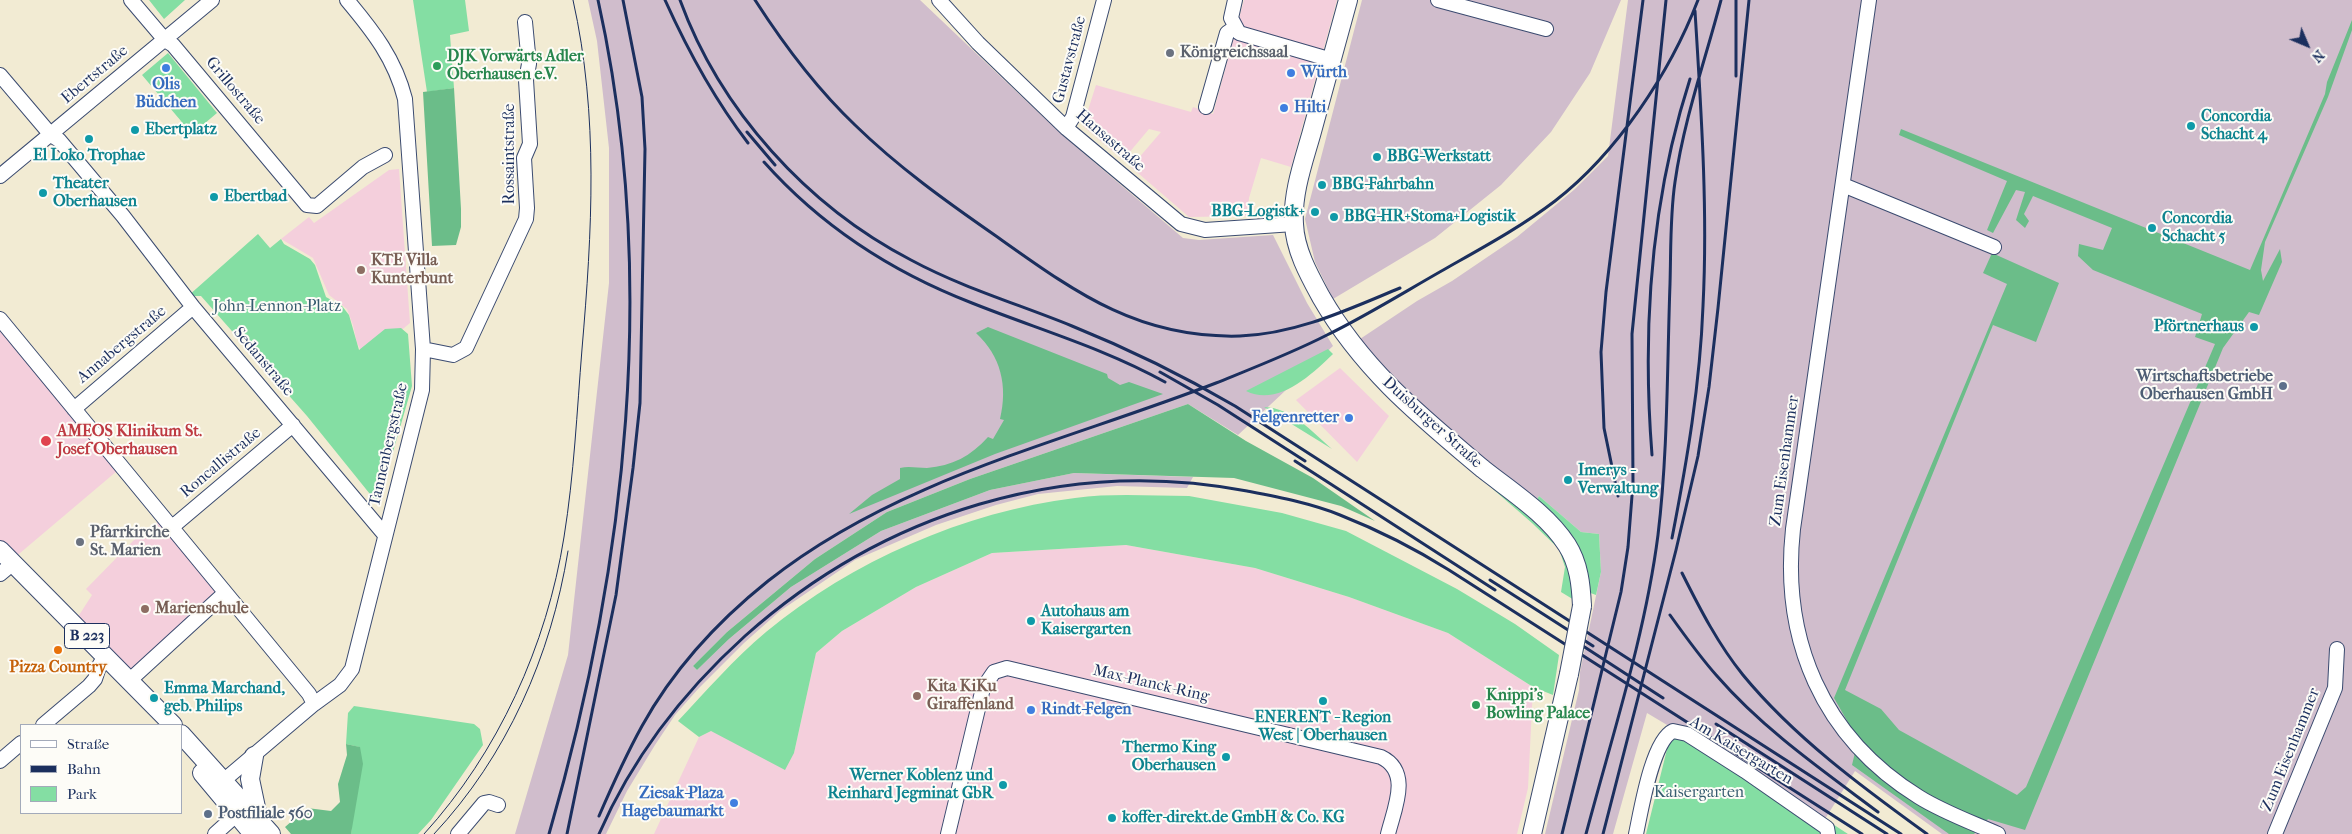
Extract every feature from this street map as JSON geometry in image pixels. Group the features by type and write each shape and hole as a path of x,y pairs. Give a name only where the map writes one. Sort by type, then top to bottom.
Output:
{"main road":[{"name":"Duisburger Straße","path":"1348,0 1297,187 1294,224 1302,258 1310,277 1354,348 1408,404 1557,533 1568,548 1577,566 1582,606 1569,674 1532,834"},
{"name":"B 223","path":"0,550 172,724"},
{"name":"B 223","path":"2,568 100,664 156,724"},
{"path":"182,735 220,785 256,827"},
{"path":"182,752 220,785 236,815 271,834"},
{"path":"254,756 250,779 256,827"}],"street":[{"name":"Grillostraße","path":"131,0 165,40 174,45 310,207 316,206 363,167 385,155"},
{"name":"Ebertstraße","path":"0,176 55,137 212,0"},
{"name":"Tannenbergstraße","path":"220,785 340,684 352,670 422,390 423,349 406,99 395,67 386,51 347,0"},
{"name":"Hansastraße","path":"939,0 978,43 1066,128 1185,226 1205,230 1294,224"},
{"name":"Gustavstraße","path":"1066,128 1073,117 1104,0"},
{"path":"1235,0 1231,18 1234,28 1239,33 1247,37 1332,60"},
{"path":"1438,0 1546,29"},
{"name":"Zum Eisenhammer","path":"1869,0 1790,551 1790,591 1796,627 1804,656 1822,697 1835,719 1860,749 1894,781 1920,798 1998,834"},
{"name":"Rossaintstraße","path":"423,349 453,355 466,348 526,218 524,158 530,144 526,80 529,64 525,22"},
{"path":"1206,107 1227,33 1234,28"},
{"path":"0,75 55,137"},
{"name":"Sedanstraße","path":"55,137 117,210 193,307 385,535"},
{"path":"1843,185 1994,248"},
{"name":"Annabergstraße","path":"74,409 193,307"},
{"path":"0,319 309,694 314,704"},
{"name":"Roncallistraße","path":"171,528 293,426"},
{"path":"130,680 225,593"},
{"name":"Zum Eisenhammer","path":"2275,834 2335,688 2338,648"},
{"path":"44,724 89,686 95,678 100,664"},
{"name":"Max-Planck-Ring","path":"948,834 983,688 987,679 994,672 1007,668 1381,758 1395,767 1399,779 1398,794 1388,834"},
{"name":"Am Kaisergarten","path":"1636,834 1655,757 1666,738 1674,732 1686,734 1745,771 1827,828 1828,834"},
{"path":"0,761 20,744"},
{"path":"458,834 484,803 489,802 498,805"},
{"path":"215,834 236,815"}],"shaded area":[{"path":"588,0 920,0 1061,134 1183,238 1199,240 1273,235 1307,303 1333,346 1238,435 1188,404 970,479 887,512 815,559 727,632 693,666 697,670 729,639 791,587 881,531 990,490 1074,473 1193,477 1187,488 1117,486 1038,494 996,505 936,525 855,560 780,611 744,643 698,689 675,715 655,745 627,791 606,834 515,834 568,655 609,283 609,148 597,41"},
{"path":"1244,0 1337,0 1291,167 1261,158 1249,198 1248,216 1189,217 1131,167 1161,132 1149,129 1123,160 1083,126 1096,85 1191,112 1193,107 1213,114"},
{"path":"1362,0 1621,0 1590,73 1551,132 1501,185 1435,238 1333,299 1315,262 1305,219"},
{"path":"1628,0 2352,0 2352,834 1942,834 1855,771 1825,819 1647,713 1613,834 1545,834 1579,690 1580,672 1601,572 1599,534 1581,532 1539,496 1533,507 1437,427 1354,343 1517,237 1575,189 1608,156"},
{"name":"KTE Villa Kunterbunt","path":"399,169 410,323 366,360 357,343 347,309 329,295 313,258 281,239 309,217 314,223 389,170"},
{"name":"AMEOS Klinikum St. Josef Oberhausen","path":"0,330 117,471 13,559 0,546"},
{"path":"1340,368 1389,416 1357,462 1296,400"},
{"name":"Marienschule","path":"168,522 225,593 130,680 74,623 92,595 86,589 133,541 155,523"},
{"path":"1126,545 1255,568 1349,597 1448,633 1533,687 1528,788 1517,834 654,834 699,737 711,731 794,753 816,653 842,631 916,587 992,553"}],"green space":[{"path":"149,0 185,0 164,19"},
{"name":"DJK Vorwärts Adler Oberhausen e.V.","path":"413,0 465,0 469,31 450,35 454,88 427,92"},
{"path":"2352,20 2352,30 2328,97 2265,242 2261,270 2263,281 2280,249 2282,262 2259,315 2249,312 2223,348 2025,830 1988,819 1974,834 1949,834 1852,765 1858,740 1834,698 2007,284 1983,273 1992,253 2059,283 2036,342 1993,325 1845,690 1881,709 1899,730 2017,795 2026,787 2215,344 2195,337 2202,314 2093,270 2078,256 2079,244 2103,250 2112,228 2033,196 2024,214 2029,221 2025,228 2016,220 2025,192 2016,190 1993,233 1987,230 2007,181 1899,135 1901,129 2250,270 2325,94 2327,82"},
{"path":"168,53 217,113 192,134 142,75"},
{"path":"454,88 461,227 456,245 432,246 423,92"},
{"name":"John-Lennon-Platz","path":"258,234 270,248 281,239 284,244 310,259 315,265 326,297 342,306 349,315 359,350 385,329 401,328 408,334 412,386 378,504 307,416 201,296 188,296"},
{"path":"988,327 1107,374 1108,378 1120,385 1129,382 1163,394 995,454 849,514 872,495 900,479 900,468 927,468 945,465 968,455 988,437 993,439 1004,420 1000,419 1003,383 997,362 985,342 976,333"},
{"path":"1328,349 1333,354 1315,371 1282,392 1258,395 1246,391"},
{"path":"1365,364 1533,507 1539,496 1581,532 1599,534 1601,572 1596,595 1585,591 1584,606 1561,592 1565,567 1559,549 1441,444 1361,368"},
{"path":"1188,404 1246,441 1313,478 1375,521 1341,506 1234,478 1074,473 990,490 881,531 791,587 729,639 697,670 693,666 727,632 815,559 887,512 970,479"},
{"path":"1264,407 1274,408 1292,416 1309,428 1332,449"},
{"path":"1103,496 1189,496 1282,513 1346,531 1457,589 1515,624 1559,655 1553,695 1533,687 1448,633 1349,597 1255,568 1126,545 992,553 916,587 842,631 816,653 794,753 785,770 711,731 699,737 678,721 743,653 799,606 872,562 911,544 951,528 1033,505 1075,498"},
{"path":"354,706 474,724 480,729 483,745 431,820 418,834 351,834 359,747 346,744 348,713"},
{"name":"Kaisergarten","path":"1672,729 1825,819 1848,834 1646,834"},
{"path":"346,744 360,747 363,764 351,834 291,834 285,827 307,808 331,811 340,802 338,784 347,755"}],"tram line":[{"path":"424,834 475,769 515,696 532,657 545,618 564,537 575,443 586,305 591,174 587,87 573,0"},
{"path":"434,834 460,804 483,772 504,738 522,703 550,629 568,551"}],"railway":[{"path":"549,834 576,732 598,629 615,525 626,420 630,314 627,209 617,104 598,0"},
{"path":"567,834 616,595 640,403 645,149 642,97 623,0"},
{"path":"665,0 702,74 748,143"},
{"path":"680,0 697,41 718,79 743,116 772,151 803,183 837,212 873,238 911,260 950,279 1072,326 1135,353 1235,406 1901,834"},
{"path":"755,0 789,50 814,81 841,111 888,155 941,197 1053,276 1109,308 1170,330 1203,335 1240,336 1282,331 1342,312 1400,288"},
{"path":"1618,496 1604,428 1601,352 1606,292 1643,0"},
{"path":"1562,834 1621,592 1628,547 1633,483 1632,334 1666,0"},
{"path":"599,816 636,737 668,685 714,630 768,581 818,545 871,515 927,489 1042,444 1216,383 1314,342 1372,311 1515,228 1542,211 1578,182 1620,136 1657,83 1673,55 1698,0"},
{"path":"1586,834 1627,686 1652,573 1664,473 1673,194 1689,113 1721,0"},
{"path":"1736,0 1736,76"},
{"path":"1603,834 1676,550 1698,456 1709,387 1718,308 1749,0"},
{"path":"1672,538 1692,423 1699,365 1703,306 1704,195 1695,11"},
{"path":"1652,455 1648,360 1649,312 1653,265 1666,171 1690,79"},
{"path":"747,132 775,165"},
{"path":"764,162 809,207 859,245 886,262 942,291 1094,349 1165,382"},
{"path":"1160,372 1218,405 1305,461"},
{"path":"1295,461 1495,590"},
{"path":"599,834 627,778 661,727 680,703 700,680 745,636 799,593 856,557 916,527 979,504 1044,489 1111,482 1179,482 1247,491 1317,507 1382,533 1449,570 1862,834"},
{"path":"1682,573 1717,639 1743,675 1763,698 1806,740 1830,760 1927,834"},
{"path":"1490,580 1593,646"},
{"path":"1670,615 1711,669 1754,714 1794,748 1878,812"},
{"path":"1583,646 1663,698"},
{"path":"1716,724 1887,834"}],"place":[{"name":"Königreichssaal","path":"1170,53"},
{"name":"DJK Vorwärts Adler Oberhausen e.V.","path":"437,66"},
{"name":"Olis Büdchen","path":"166,68"},
{"name":"Würth","path":"1291,73"},
{"name":"Hilti","path":"1284,108"},
{"name":"Concordia Schacht 4","path":"2191,126"},
{"name":"Ebertplatz","path":"135,130"},
{"name":"El Loko Trophae","path":"89,139"},
{"name":"BBG-Werkstatt","path":"1377,157"},
{"name":"BBG-Fahrbahn","path":"1322,185"},
{"name":"Theater Oberhausen","path":"43,193"},
{"name":"Ebertbad","path":"214,197"},
{"name":"BBG-Logistk+","path":"1315,212"},
{"name":"BBG-HR+Stoma+Logistik","path":"1334,217"},
{"name":"Concordia Schacht 5","path":"2152,228"},
{"name":"KTE Villa Kunterbunt","path":"361,270"},
{"name":"Pförtnerhaus","path":"2254,327"},
{"name":"Wirtschaftsbetriebe Oberhausen GmbH","path":"2283,386"},
{"name":"Felgenretter","path":"1349,418"},
{"name":"AMEOS Klinikum St. Josef Oberhausen","path":"46,441"},
{"name":"Imerys - Verwaltung","path":"1568,480"},
{"name":"Pfarrkirche St. Marien","path":"80,542"},
{"name":"Marienschule","path":"145,609"},
{"name":"Autohaus am Kaisergarten","path":"1031,621"},
{"name":"Pizza Country","path":"58,650"},
{"name":"Kita KiKu Giraffenland","path":"917,696"},
{"name":"Emma Marchand, geb. Philips","path":"154,698"},
{"name":"ENERENT - Region West | Oberhausen","path":"1323,701"},
{"name":"Knippi's Bowling Palace","path":"1476,705"},
{"name":"Rindt-Felgen","path":"1031,710"},
{"name":"Thermo King Oberhausen","path":"1226,757"},
{"name":"Werner Koblenz und Reinhard Jegminat GbR","path":"1003,785"},
{"name":"Ziesak-Plaza Hagebaumarkt","path":"734,803"},
{"name":"Postfiliale 560","path":"208,814"},
{"name":"koffer-direkt.de GmbH & Co. KG","path":"1112,818"}]}
